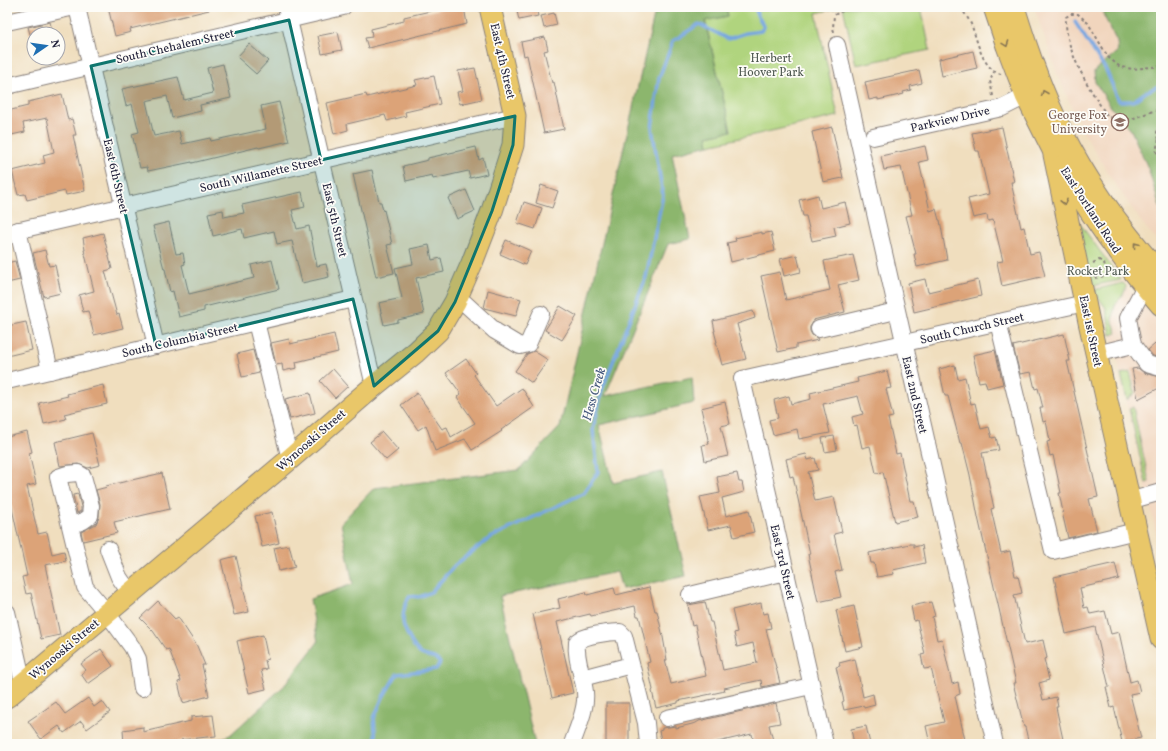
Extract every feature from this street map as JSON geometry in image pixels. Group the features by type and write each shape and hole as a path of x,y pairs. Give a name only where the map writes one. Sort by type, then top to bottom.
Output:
{"main road":[{"name":"East 4th Street","path":"490,7 515,116"},
{"name":"East 1st Street","path":"994,7 1026,96 1053,150 1129,501 1157,603 1161,639"},
{"name":"East Portland Road","path":"1014,7 1045,96 1062,132 1095,189 1155,274 1161,305"},
{"name":"Wynooski Street","path":"7,697 290,459 374,386 416,352 438,331 458,297 492,211 513,145 515,116"},
{"name":"East Portland Road","path":"1053,150 1076,190 1101,228 1155,274"}],"street":[{"path":"7,22 76,7"},
{"name":"East 6th Street","path":"76,7 156,346"},
{"name":"South Chehalem Street","path":"7,86 91,66 287,13 343,7"},
{"name":"East 5th Street","path":"287,13 374,386"},
{"name":"East 2nd Street","path":"837,45 995,744"},
{"name":"Parkview Drive","path":"872,137 1002,108 1026,96"},
{"name":"South Willamette Street","path":"12,232 515,116"},
{"path":"12,232 50,370"},
{"path":"1155,274 1128,318 1133,345 1147,364 1161,368"},
{"path":"458,297 495,331 520,346 528,344 541,314"},
{"name":"South Columbia Street","path":"7,381 353,299"},
{"name":"South Church Street","path":"742,379 1085,303"},
{"path":"819,329 896,311"},
{"path":"256,322 290,459"},
{"path":"998,322 1053,551 1136,531"},
{"path":"1096,354 1133,345"},
{"name":"East 3rd Street","path":"742,379 824,744"},
{"path":"1129,501 1161,492"},
{"path":"70,526 85,587 107,613 132,647 138,659 142,688"},
{"path":"108,549 119,576 130,593"},
{"path":"690,594 786,572"},
{"path":"7,612 23,683"},
{"path":"572,744 585,703 585,693 576,654 577,642 581,639 611,632 620,632 624,636 646,723 648,744"},
{"path":"582,678 631,665"},
{"path":"667,718 812,686"}],"path":[{"path":"837,45 833,28 834,14 850,7"},
{"path":"961,7 970,22 985,62 994,72 1005,76"},
{"path":"1161,66 1133,69 1120,67 1108,57 1088,23 1078,14 1071,14 1066,17 1067,36 1081,72 1108,117 1120,120 1136,118 1150,111 1158,110 1160,114 1157,133 1160,139 1156,151 1161,157"},
{"path":"994,72 990,81 994,99"},
{"path":"1091,265 1099,260 1104,263 1108,275"},
{"path":"1092,279 1119,274"}],"highlighted area":[{"path":"289,20 321,160 515,116 513,145 492,211 455,302 438,331 374,386 353,299 156,346 91,66"}],"shaded area":[{"name":"George Fox University","path":"1034,7 1161,7 1161,246 1143,224 1113,181 1082,130 1058,76"},
{"path":"1123,282 1161,326 1161,554 1101,287"}],"green space":[{"path":"656,7 726,7 728,16 705,21 731,131 707,136 709,145 672,154 690,239 668,244 605,396 692,377 694,403 599,425 613,483 662,472 686,576 622,589 617,572 500,596 535,744 207,744 230,735 284,686 318,642 310,599 353,584 341,523 374,488 519,470 560,427"},
{"name":"Herbert Hoover Park","path":"726,7 843,7 816,13 838,116 709,145 707,136 731,131 705,20 728,16"},
{"path":"843,7 921,7 930,50 856,65"},
{"path":"1107,7 1161,7 1161,210 1148,168 1131,130 1111,107 1095,82 1094,71 1118,51 1117,42 1103,14"},
{"name":"Rocket Park","path":"1078,221 1121,280 1087,287"},
{"path":"1123,283 1126,286 1125,290 1115,306 1112,319 1117,333 1111,335 1106,308 1093,290"},
{"path":"1130,372 1135,393 1127,400 1121,374"},
{"path":"1133,407 1149,482 1146,483 1129,408"}],"building":[{"path":"108,7 208,7 209,10 130,29 131,32 115,36"},
{"path":"448,7 464,7 467,24 368,48 365,38 372,37 371,29 404,21 404,17"},
{"path":"516,7 536,7 538,16 519,20"},
{"path":"554,13 557,25 544,28 541,16"},
{"path":"50,22 51,26 32,26"},
{"path":"338,32 342,50 322,54 318,36"},
{"path":"545,37 548,50 544,51 552,83 554,82 564,129 544,133 527,55 524,56 521,42"},
{"path":"249,44 268,61 256,74 237,57"},
{"path":"973,51 977,68 942,76 939,59"},
{"path":"223,64 231,98 200,105 201,111 172,118 167,96 146,101 154,136 179,131 182,144 210,138 211,141 266,129 261,106 279,102 289,141 192,163 148,171 147,167 140,168 132,134 139,132 132,104 126,106 122,89 178,77 184,100 213,93 207,68"},
{"path":"475,68 482,99 460,104 457,92 463,91 458,71"},
{"path":"919,70 922,83 910,86 911,90 903,92 904,94 878,100 878,98 869,100 865,82"},
{"path":"434,76 440,104 405,112 406,116 387,121 385,115 347,124 348,130 334,134 327,103 366,94 367,97 417,85 415,80"},
{"path":"62,94 68,120 72,119 76,135 73,135 85,191 66,195 65,191 27,200 25,194 18,195 12,171 45,163 43,155 54,152 47,118 23,123 25,132 7,136 7,111 28,106 28,102"},
{"path":"832,127 843,178 823,182 812,132"},
{"path":"1002,127 1014,182 1011,182 1021,228 1024,227 1030,254 1039,252 1045,276 1002,286 997,262 1003,261 993,220 988,221 987,215 973,218 968,199 989,194 979,151 976,151 972,133"},
{"path":"925,146 928,160 919,162 930,211 936,209 940,220 947,260 917,267 914,254 916,254 906,216 912,215 901,167 884,170 881,156"},
{"path":"476,147 479,160 483,158 487,174 470,178 468,171 433,179 432,175 406,181 403,166 428,160 428,158"},
{"path":"372,170 379,202 381,202 383,211 384,210 392,244 387,245 394,273 376,277 353,174"},
{"path":"541,185 558,191 552,208 536,203"},
{"path":"466,190 475,211 457,219 448,198"},
{"path":"302,192 305,207 292,210 297,229 309,226 317,266 326,264 329,277 302,283 292,241 277,244 274,231 244,238 242,229 213,236 208,213 223,210 224,217 244,213 242,205"},
{"path":"818,195 821,208 845,202 850,223 834,227 836,236 812,241 806,216 803,216 799,200"},
{"path":"524,202 542,208 535,229 517,223"},
{"path":"169,222 176,254 183,253 185,264 182,265 189,294 254,278 251,265 272,260 279,289 204,307 204,311 179,317 173,291 170,292 153,226"},
{"path":"762,232 762,234 771,232 775,251 731,262 727,243 736,241 735,238"},
{"path":"103,233 112,269 105,271 117,315 119,314 123,328 94,335 88,311 83,312 79,295 94,291 84,250 83,238"},
{"path":"506,240 531,251 525,265 500,254"},
{"path":"429,245 432,260 441,258 444,272 416,278 424,314 384,325 379,303 402,298 395,268 413,264 410,249"},
{"path":"45,250 49,266 55,265 61,293 44,297 33,253"},
{"path":"797,255 801,272 784,276 780,259"},
{"path":"853,255 859,280 838,285 845,312 813,320 810,331 818,340 796,345 796,348 778,352 761,276 780,272 786,300 830,290 824,261"},
{"path":"15,261 20,280 7,283 7,263"},
{"path":"925,279 928,292 978,280 981,296 914,312 908,283"},
{"path":"488,290 521,299 516,316 484,308"},
{"path":"560,306 577,316 562,340 545,330"},
{"path":"753,311 755,318 737,324 746,359 722,365 716,342 713,321"},
{"path":"26,322 32,350 7,356 7,326"},
{"path":"334,334 338,352 296,362 297,368 283,371 282,364 276,365 271,343 289,339 290,344"},
{"path":"1064,334 1070,361 1067,361 1098,497 1089,499 1097,531 1068,538 1062,512 1059,493 1061,493 1053,455 1050,456 1047,442 1050,441 1046,421 1043,422 1040,408 1043,408 1038,388 1035,389 1031,372 1020,374 1013,346"},
{"path":"1161,339 1161,358 1153,356 1148,350"},
{"path":"253,350 259,373 242,377 237,354"},
{"path":"995,350 1003,384 987,388 985,381 979,382 973,355"},
{"path":"534,351 548,360 532,383 515,371 527,354"},
{"path":"466,359 476,373 474,375 496,406 522,388 534,407 501,430 502,431 472,450 465,439 435,451 426,425 418,430 401,405 417,393 442,429 447,427 451,437 475,423 457,397 461,394 446,373"},
{"path":"955,365 958,379 965,377 971,404 975,403 981,429 989,427 992,438 996,437 999,450 982,453 994,508 991,509 1001,553 1010,551 1015,576 1018,576 1022,593 1014,595 1025,644 1043,640 1047,658 1044,659 1049,680 1039,683 1043,700 1056,697 1058,707 1056,707 1064,744 1029,744 1024,727 1013,683 1016,683 978,517 970,475 948,396 945,396 939,369"},
{"path":"1138,368 1144,373 1161,377 1161,387 1138,399 1132,369"},
{"path":"333,369 348,386 335,398 320,381"},
{"path":"887,371 891,388 886,389 893,417 888,418 896,454 900,453 910,501 914,501 918,517 895,522 883,472 876,473 870,446 862,448 857,425 854,426 852,417 863,414 858,396 823,404 830,433 799,439 797,429 773,435 769,420 778,418 774,400 789,396 791,404 811,399 810,393 858,382 857,378"},
{"path":"103,385 107,404 64,414 66,419 44,424 39,403"},
{"path":"310,393 315,413 290,419 285,399"},
{"path":"725,402 730,424 721,426 728,456 705,461 702,445 709,444 701,408"},
{"path":"27,432 32,452 29,453 36,484 27,486 38,534 47,532 52,554 64,551 66,561 45,565 60,635 41,639 31,593 26,594 22,577 27,576 7,483 7,437"},
{"path":"382,432 398,450 386,460 370,442"},
{"path":"92,433 100,465 88,468 78,464 60,466 55,442"},
{"path":"834,436 837,450 825,452 822,438"},
{"path":"806,454 808,460 815,458 818,470 808,472 815,501 834,497 842,532 834,534 842,570 835,572 841,597 818,602 808,554 810,554 793,476 790,477 786,459"},
{"path":"162,473 170,509 114,522 117,533 83,541 81,532 96,524 99,517 100,504 96,490 107,487 106,486"},
{"path":"737,473 739,482 742,482 744,492 722,498 726,516 749,510 754,532 734,537 731,525 708,530 700,497 720,493 717,477"},
{"path":"78,494 81,511 77,513 73,495"},
{"path":"272,512 279,543 262,547 255,516"},
{"path":"914,544 914,547 922,545 925,563 893,570 894,574 877,577 874,563 871,563 869,553"},
{"path":"289,545 295,567 279,571 274,548"},
{"path":"236,556 249,612 234,615 221,560"},
{"path":"1115,563 1119,579 1080,588 1084,608 1088,607 1090,614 1105,611 1111,634 1119,632 1130,682 1137,680 1140,692 1130,694 1141,738 1122,742 1114,707 1111,708 1106,687 1109,687 1095,627 1066,634 1054,577"},
{"path":"649,587 655,611 657,611 663,637 667,660 665,660 671,684 706,676 695,625 692,626 688,605 705,602 710,622 712,622 723,670 757,663 753,643 737,647 734,633 737,632 732,610 761,603 763,614 768,613 771,628 766,629 780,683 762,687 761,680 724,688 725,691 678,701 678,703 656,708 647,663 650,662 639,616 637,616 635,606 591,616 590,614 557,622 573,693 552,698 533,614 560,608 558,599 586,592 587,595 614,588 616,595"},
{"path":"158,601 175,619 178,617 197,646 205,665 202,665 209,696 183,703 178,682 181,681 169,649 166,650 153,631 140,618"},
{"path":"931,602 935,616 932,617 937,640 942,639 952,684 958,682 960,694 955,696 965,740 950,744 930,744 926,726 944,722 931,668 924,669 921,655 925,654 917,620 914,621 911,606"},
{"path":"854,606 863,647 845,651 836,610"},
{"path":"263,635 268,659 265,660 267,669 261,670 266,689 249,693 237,641"},
{"path":"101,649 113,666 88,684 81,674 86,670 81,664"},
{"path":"855,659 863,697 873,694 875,705 864,708 864,706 844,710 842,702 844,701 836,667 840,666 839,663"},
{"path":"88,698 94,707 102,701 110,712 87,729 81,721 64,733 59,726 41,739 28,721 56,702 65,714"},
{"path":"606,703 629,703 629,744 606,744"},
{"path":"776,703 780,723 769,725 774,744 754,744 752,734 709,744 662,744 659,731 662,730 662,728 676,726 676,728 699,721"},
{"path":"213,715 216,736 181,740 182,741 168,744 124,744 123,730 143,727 143,732 191,721 191,717"},
{"path":"866,726 870,744 854,744 851,729"}],"waterway":[{"name":"Hess Creek","path":"376,744 374,718 383,697 397,674 436,669 440,663 434,658 421,654 415,648 406,632 403,623 403,613 410,596 419,597 431,592 455,565 490,538 584,493 598,472 593,430 602,390 646,277 663,195 652,128 659,78 673,41 699,24 728,39 746,33 761,31 764,26 757,15 757,7"},
{"name":"Hess Creek","path":"1075,22 1106,70 1119,101 1133,101 1146,92 1161,85"}],"place":[{"name":"George Fox University","path":"1120,122"}]}
